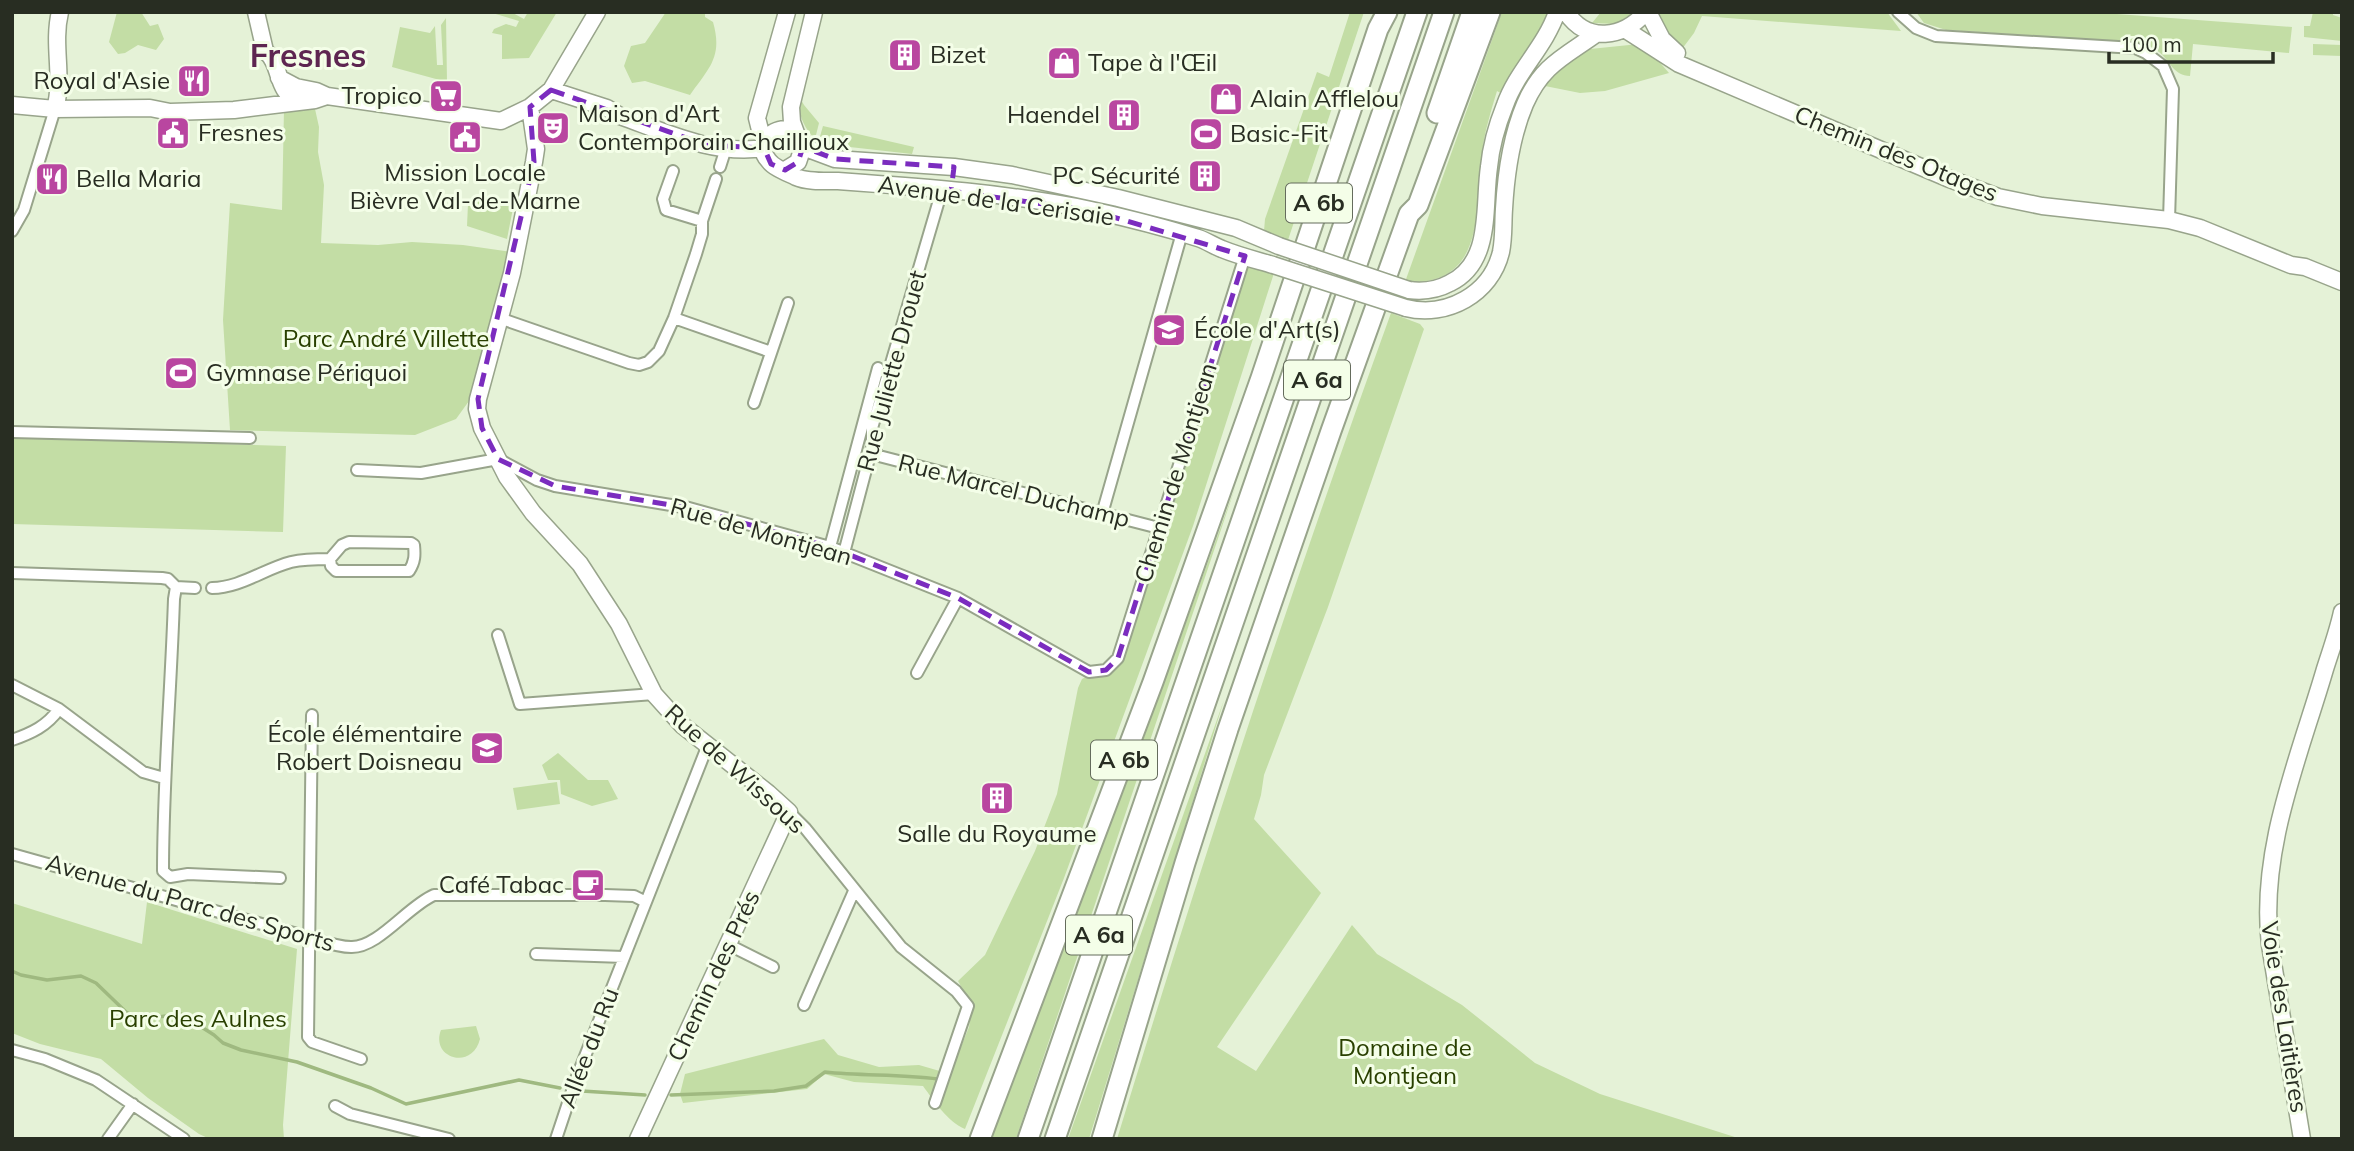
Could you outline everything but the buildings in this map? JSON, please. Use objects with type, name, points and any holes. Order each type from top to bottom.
[{"type":"highway","name":"A 6a","points":[[1028,1139],[1418,12]]},
{"type":"highway","name":"A 6a","points":[[1055,1139],[1444,12]]},
{"type":"highway","points":[[1409,214],[1407,201],[1472,12]]},
{"type":"highway","points":[[1102,1139],[1228,729],[1409,214],[1418,205],[1490,12]]},
{"type":"highway","name":"A 6b","points":[[980,1139],[1158,670],[1261,378],[1379,18]]},
{"type":"street","points":[[12,231],[24,210],[60,87],[55,37],[60,12]]},
{"type":"street","points":[[256,12],[265,51],[271,55],[286,92]]},
{"type":"street","points":[[265,12],[273,48],[271,55]]},
{"type":"street","points":[[12,105],[55,109],[150,108],[170,112],[234,110],[286,92],[315,100],[327,96],[497,121],[515,116],[551,90],[597,12]]},
{"type":"street","points":[[788,12],[757,118],[765,157],[771,164],[785,170],[798,162],[800,141],[792,122],[791,107],[814,12]]},
{"type":"street","name":"Avenue de la Cerisaie","points":[[800,141],[835,159],[1002,173],[1118,198],[1244,231],[1279,246],[1409,290],[1434,290],[1455,281],[1469,269],[1478,254],[1483,232],[1489,166],[1499,122],[1509,93],[1545,40],[1557,12]]},
{"type":"street","points":[[1566,12],[1579,26],[1596,34],[1626,30],[1647,12]]},
{"type":"street","name":"Chemin des Otages","points":[[1647,12],[1662,39],[1708,75]]},
{"type":"street","points":[[1898,12],[1916,28],[1936,36],[2135,48],[2154,58],[2169,77],[2174,100],[2169,220]]},
{"type":"street","name":"Chemin des Otages","points":[[1626,30],[1679,64],[1998,197],[2042,206],[2169,220],[2200,228],[2291,265],[2305,267],[2342,282]]},
{"type":"street","name":"Avenue de la Cerisaie","points":[[785,170],[797,178],[947,190],[1067,205],[1182,233],[1406,308],[1420,311],[1440,310],[1462,302],[1486,282],[1501,251],[1511,148],[1524,106],[1535,86],[1555,61],[1596,34]]},
{"type":"street","points":[[551,90],[706,145],[726,148],[764,145]]},
{"type":"street","name":"Rue de Wissous","points":[[530,107],[536,149],[512,273],[477,409],[482,428],[518,494],[580,564],[599,592],[624,633],[654,694],[669,713],[789,813],[901,947],[956,991],[968,1006],[935,1103]]},
{"type":"street","points":[[515,116],[534,162]]},
{"type":"street","points":[[764,145],[770,134],[777,130],[787,129],[800,141]]},
{"type":"street","points":[[720,167],[726,148]]},
{"type":"street","name":"Rue Juliette Drouet","points":[[844,553],[872,447],[872,428],[937,207],[947,190],[954,167]]},
{"type":"street","points":[[673,171],[663,199],[666,210],[702,221]]},
{"type":"street","points":[[499,318],[639,365],[654,358],[674,318],[702,234],[702,221],[716,179]]},
{"type":"street","points":[[1102,514],[1182,233]]},
{"type":"street","name":"Chemin de Montjean","points":[[1089,671],[1106,670],[1118,659],[1245,256]]},
{"type":"street","name":"Chemin des Otages","points":[[2291,265],[2298,271],[2342,290]]},
{"type":"street","points":[[754,403],[788,303]]},
{"type":"street","points":[[674,318],[771,352]]},
{"type":"street","points":[[830,547],[878,368]]},
{"type":"street","points":[[12,432],[250,438]]},
{"type":"street","name":"Rue Marcel Duchamp","points":[[872,447],[879,456],[1159,528]]},
{"type":"street","points":[[357,470],[421,473],[498,459]]},
{"type":"street","name":"Rue de Montjean","points":[[498,459],[537,480],[555,486],[689,508],[830,547],[958,598],[1089,671]]},
{"type":"street","points":[[212,588],[230,586],[289,562],[330,559],[342,545],[349,542],[414,545],[414,564],[409,571],[336,571],[331,566],[330,559]]},
{"type":"street","points":[[12,573],[162,578],[168,579],[176,587],[195,588]]},
{"type":"street","points":[[176,587],[164,778],[165,875],[177,878],[188,874],[280,878]]},
{"type":"street","points":[[917,673],[958,598]]},
{"type":"street","name":"Voie des Laitières","points":[[2302,1139],[2270,945],[2267,920],[2268,887],[2277,832],[2342,612]]},
{"type":"street","points":[[498,635],[520,704],[654,694]]},
{"type":"street","points":[[12,685],[59,709],[143,772],[164,778]]},
{"type":"street","points":[[12,740],[46,725],[59,709]]},
{"type":"street","points":[[312,715],[308,1037],[312,1042],[361,1059]]},
{"type":"street","points":[[646,902],[708,747]]},
{"type":"street","name":"Chemin des Prés","points":[[638,1139],[789,813]]},
{"type":"street","name":"Avenue du Parc des Sports","points":[[12,854],[349,947],[358,947],[369,942],[421,901],[445,894],[634,896],[646,902]]},
{"type":"street","points":[[804,1005],[854,891]]},
{"type":"street","name":"Allée du Ru","points":[[556,1139],[576,1079],[646,902]]},
{"type":"street","points":[[729,945],[773,967]]},
{"type":"street","name":"Allée du Ru","points":[[536,954],[624,957]]},
{"type":"street","points":[[12,1050],[45,1059],[96,1080],[184,1139]]},
{"type":"street","points":[[108,1139],[133,1104]]},
{"type":"street","points":[[335,1106],[350,1114],[449,1139]]},
{"type":"highlighted area","points":[[551,90],[706,145],[764,148],[771,164],[785,170],[798,162],[803,147],[835,159],[954,167],[951,191],[1093,211],[1245,256],[1118,658],[1106,670],[1089,672],[958,598],[830,547],[689,508],[555,486],[498,459],[482,428],[478,399],[534,162],[530,107]]},
{"type":"green space","points":[[117,12],[141,12],[150,26],[158,24],[164,39],[156,50],[138,45],[118,54],[109,42]]},
{"type":"green space","points":[[489,12],[511,12],[524,19],[528,12],[557,12],[529,58],[502,59],[502,35],[492,33],[494,29],[506,24],[516,27],[519,21]]},
{"type":"green space","points":[[666,12],[705,12],[705,17],[713,22],[716,34],[715,53],[708,69],[690,95],[645,81],[632,83],[624,66],[631,46],[645,43]]},
{"type":"green space","points":[[1350,12],[1364,12],[1288,240],[1264,231],[1265,219],[1317,72],[1329,77]]},
{"type":"green space","points":[[1502,12],[1550,12],[1543,33],[1502,94],[1497,91],[1483,146],[1476,221],[1471,241],[1463,259],[1450,272],[1431,280],[1405,282]]},
{"type":"green space","points":[[1601,12],[1634,12],[1616,24],[1592,23]]},
{"type":"green space","points":[[1657,12],[1887,12],[1901,31],[1702,16],[1682,49],[1668,37]]},
{"type":"green space","points":[[1916,12],[2090,12],[2292,27],[2289,53],[2193,44],[2190,76],[2180,74],[2157,50],[2138,42],[1946,30],[1924,23]]},
{"type":"green space","points":[[2313,12],[2333,12],[2333,15],[2342,18],[2342,41],[2304,37],[2304,26],[2310,26]]},
{"type":"green space","points":[[446,18],[447,82],[392,67],[400,27],[430,33],[435,26],[437,65],[443,65],[441,25]]},
{"type":"green space","points":[[1639,44],[1649,50],[1669,73],[1605,91],[1580,93],[1545,86],[1553,72],[1590,49]]},
{"type":"green space","points":[[2313,44],[2342,45],[2342,56],[2313,55]]},
{"type":"green space","points":[[800,98],[819,123],[815,139],[802,120]]},
{"type":"green space","name":"Parc André Villette","points":[[284,109],[315,109],[324,185],[321,243],[378,245],[412,242],[463,245],[511,252],[469,401],[456,419],[415,435],[230,430],[223,320],[230,203],[282,210]]},
{"type":"green space","points":[[823,126],[914,147],[912,154],[823,144],[819,140]]},
{"type":"green space","points":[[473,199],[514,203],[507,239],[467,226],[468,204]]},
{"type":"green space","points":[[1247,264],[1274,273],[1193,526],[1064,878],[965,1129],[947,1116],[923,1086],[854,1082],[824,1074],[807,1089],[683,1103],[680,1094],[685,1074],[824,1039],[838,1055],[879,1067],[919,1065],[950,1074],[969,1027],[972,1006],[958,981],[985,955],[1035,851],[1057,794],[1082,679],[1117,661],[1124,651],[1165,533]]},
{"type":"green space","name":"Domaine de Montjean","points":[[1391,313],[1420,324],[1424,329],[1328,607],[1264,775],[1254,819],[1321,893],[1217,1047],[1256,1071],[1352,925],[1377,954],[1462,1005],[1535,1063],[1600,1094],[1741,1139],[1117,1139],[1249,724]]},
{"type":"green space","points":[[12,438],[286,446],[283,532],[12,524]]},
{"type":"green space","points":[[1236,485],[1016,1139],[991,1139],[1147,729]]},
{"type":"green space","points":[[1224,700],[1089,1139],[1068,1139]]},
{"type":"green space","points":[[558,753],[588,780],[608,780],[618,799],[592,806],[561,794],[560,780],[548,780],[542,765]]},
{"type":"green space","points":[[557,782],[560,804],[517,810],[513,788]]},
{"type":"green space","name":"Parc des Aulnes","points":[[147,902],[297,949],[284,1139],[210,1139],[148,1098],[101,1059],[40,1044],[12,1033],[12,903],[142,944]]},
{"type":"green space","points":[[476,1026],[480,1039],[476,1049],[469,1055],[453,1057],[441,1048],[441,1030]]},
{"type":"waterway","points":[[12,971],[47,980],[81,976],[96,983],[136,1018],[181,1014],[223,1043],[241,1050],[297,1062],[371,1088],[406,1104],[519,1080],[560,1088]]},
{"type":"waterway","points":[[671,1095],[774,1091],[806,1086],[825,1072],[938,1079]]},
{"type":"waterway","points":[[582,1091],[645,1095]]},
{"type":"place","name":"Bizet","points":[[905,55]]},
{"type":"place","name":"Tape à l'Œil","points":[[1064,63]]},
{"type":"place","name":"Royal d'Asie","points":[[194,81]]},
{"type":"place","name":"Tropico","points":[[446,96]]},
{"type":"place","name":"Alain Afflelou","points":[[1226,99]]},
{"type":"place","name":"Haendel","points":[[1124,115]]},
{"type":"place","name":"Maison d'Art Contemporain Chaillioux","points":[[553,128]]},
{"type":"place","name":"Fresnes","points":[[173,133]]},
{"type":"place","name":"Basic-Fit","points":[[1206,134]]},
{"type":"place","name":"Mission Locale Bièvre Val-de-Marne","points":[[465,137]]},
{"type":"place","name":"PC Sécurité","points":[[1205,176]]},
{"type":"place","name":"Bella Maria","points":[[52,179]]},
{"type":"place","name":"École d'Art(s)","points":[[1169,330]]},
{"type":"place","name":"Gymnase Périquoi","points":[[181,373]]},
{"type":"place","name":"École élémentaire Robert Doisneau","points":[[487,748]]},
{"type":"place","name":"Salle du Royaume","points":[[997,798]]},
{"type":"place","name":"Café Tabac","points":[[588,885]]},
{"type":"district","name":"Fresnes","points":[[308,56]]}]
